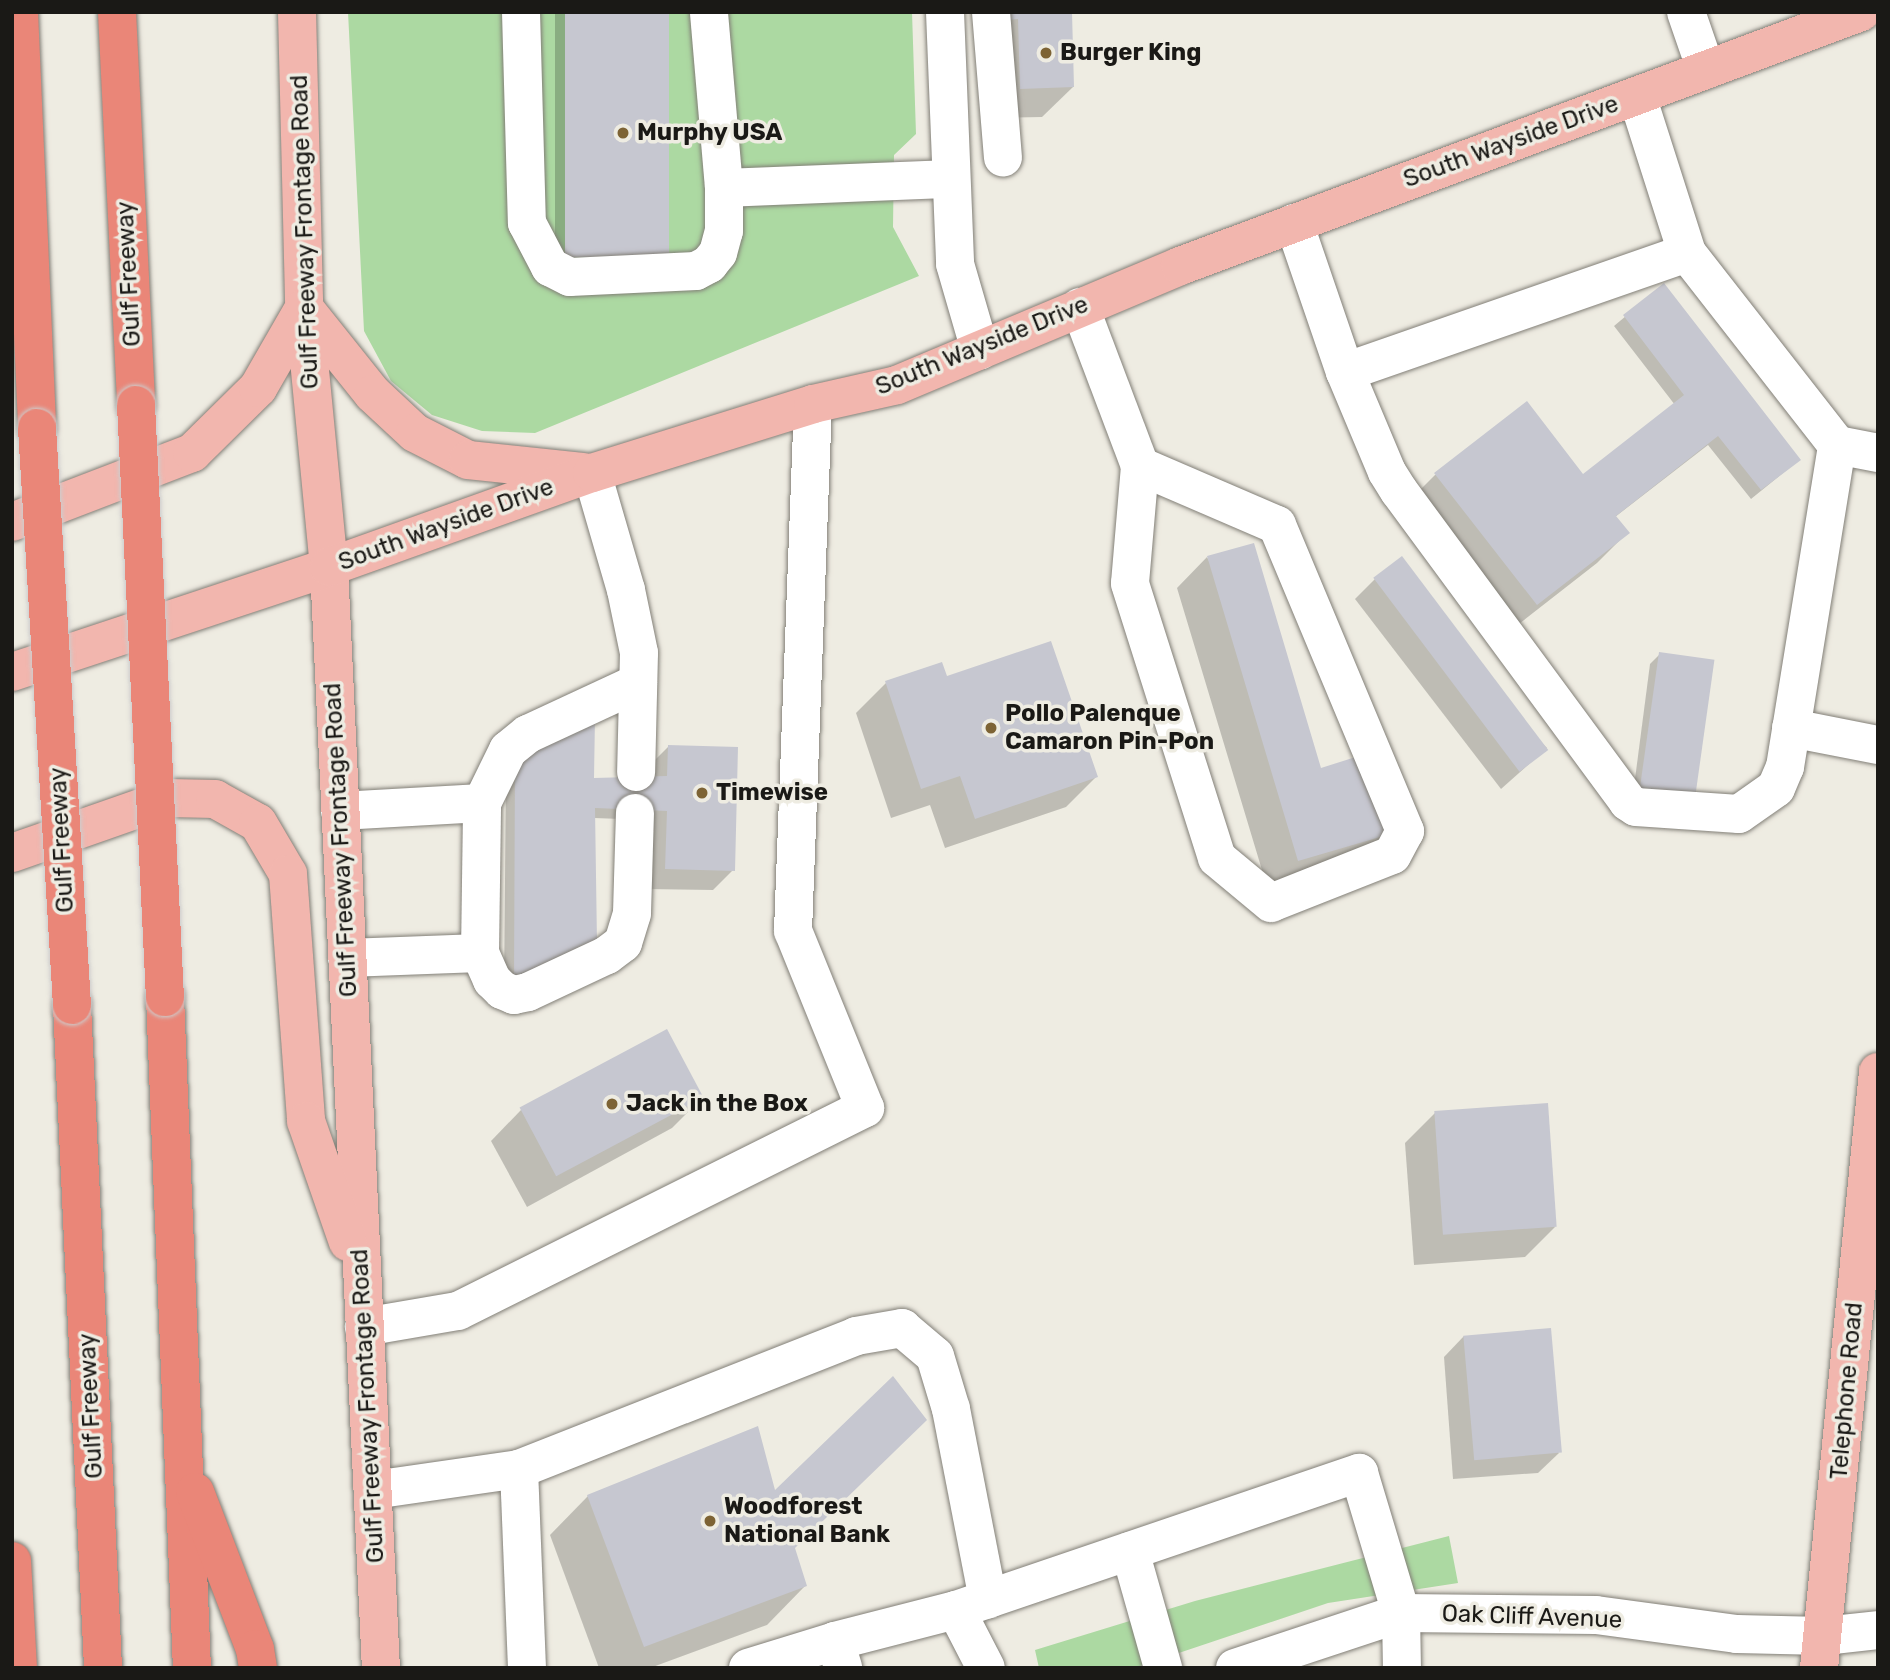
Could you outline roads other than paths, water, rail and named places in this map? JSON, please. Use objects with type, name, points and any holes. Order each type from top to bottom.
[{"type":"highway","name":"Gulf Freeway","points":[[19,12],[37,428],[72,1005],[103,1668]]},
{"type":"highway","name":"Gulf Freeway","points":[[117,12],[156,777],[192,1668]]},
{"type":"highway","points":[[184,1464],[256,1649],[258,1668]]},
{"type":"highway","points":[[12,1561],[18,1668]]},
{"type":"main road","name":"Gulf Freeway Frontage Road","points":[[297,12],[304,308],[329,567],[381,1668]]},
{"type":"main road","name":"South Wayside Drive","points":[[12,672],[329,567],[592,473],[813,404],[897,385],[1080,307],[1294,223],[1861,12]]},
{"type":"main road","points":[[12,522],[192,453],[258,388],[304,308],[373,394],[415,433],[468,460],[592,473]]},
{"type":"main road","points":[[12,853],[169,797],[215,799],[258,823],[288,874],[306,1121],[362,1280]]},
{"type":"main road","name":"Telephone Road","points":[[1822,1652],[1878,1072]]},
{"type":"street","points":[[521,12],[527,223],[550,267],[570,277],[696,271],[709,264],[718,253],[724,231],[724,188],[709,12]]},
{"type":"street","points":[[944,12],[955,264],[980,350]]},
{"type":"street","points":[[991,12],[1003,158]]},
{"type":"street","points":[[1686,12],[1706,70]]},
{"type":"street","points":[[1637,96],[1686,253],[1837,446],[1878,453]]},
{"type":"street","points":[[724,188],[951,179]]},
{"type":"street","points":[[1294,223],[1345,372],[1387,472],[1628,802],[1636,807],[1739,814],[1776,788],[1785,767],[1837,446]]},
{"type":"street","points":[[1345,372],[1686,253]]},
{"type":"street","points":[[1080,307],[1140,466],[1130,583],[1217,858],[1271,903],[1392,855],[1405,831],[1278,525],[1140,466]]},
{"type":"street","points":[[365,1327],[458,1311],[864,1108],[793,931],[813,404]]},
{"type":"street","points":[[592,473],[626,590],[639,653],[636,772]]},
{"type":"street","points":[[635,813],[632,912],[622,943],[607,956],[528,992],[514,995],[502,990],[492,980],[480,953],[482,803],[508,751],[528,734],[638,683]]},
{"type":"street","points":[[1791,728],[1878,745]]},
{"type":"street","points":[[340,811],[482,803]]},
{"type":"street","points":[[347,958],[480,953]]},
{"type":"street","points":[[373,1490],[519,1469],[856,1336],[902,1328],[935,1356],[951,1409],[972,1605],[986,1668]]},
{"type":"street","points":[[519,1469],[527,1668]]},
{"type":"street","points":[[748,1668],[839,1654],[972,1605],[1359,1473],[1401,1613],[1402,1668]]},
{"type":"street","points":[[1130,1551],[1163,1668]]},
{"type":"street","name":"Oak Cliff Avenue","points":[[1235,1668],[1401,1613],[1596,1615],[1737,1634],[1822,1652],[1878,1630]]},
{"type":"place","name":"Burger King","points":[[1046,53]]},
{"type":"place","name":"Murphy USA","points":[[623,133]]},
{"type":"place","name":"Pollo Palenque Camaron Pin-Pon","points":[[991,728]]},
{"type":"place","name":"Timewise","points":[[702,793]]},
{"type":"place","name":"Jack in the Box","points":[[612,1104]]},
{"type":"place","name":"Woodforest National Bank","points":[[710,1521]]}]
